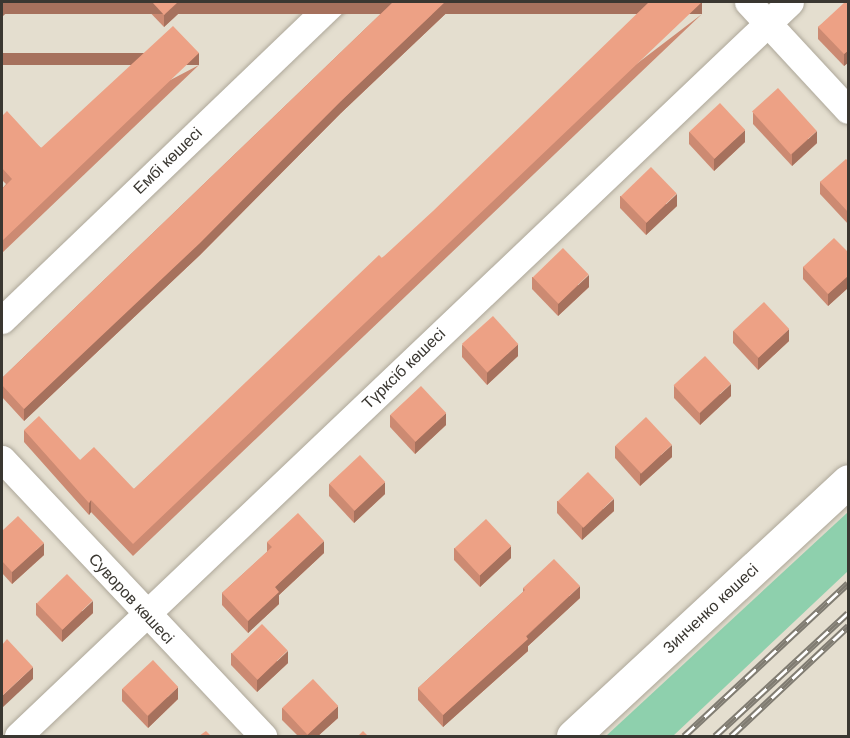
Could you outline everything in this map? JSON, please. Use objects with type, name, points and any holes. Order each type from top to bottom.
[{"type":"main road","name":"Зинченко көшесі","points":[[573,736],[849,481]]},
{"type":"street","name":"Ембі көшесі","points":[[2,320],[334,2]]},
{"type":"street","points":[[748,2],[849,110]]},
{"type":"street","name":"Түрксіб көшесі","points":[[18,736],[790,2]]},
{"type":"street","name":"Суворов көшесі","points":[[2,459],[263,736]]},
{"type":"green space","points":[[848,512],[848,571],[673,736],[606,736]]},
{"type":"building","points":[[152,2],[178,2],[164,15]]},
{"type":"building","points":[[393,2],[445,2],[341,101],[200,243],[24,409],[2,385],[2,378]]},
{"type":"building","points":[[649,2],[702,2],[133,544],[91,500],[89,503],[24,430],[39,416],[80,460],[94,447],[134,489],[379,255],[382,258],[433,211]]},
{"type":"building","points":[[845,2],[849,2],[849,50],[844,54],[818,27]]},
{"type":"building","points":[[173,26],[199,53],[2,241],[2,189],[12,179],[2,168],[2,116],[7,111],[41,148]]},
{"type":"building","points":[[778,88],[817,131],[791,155],[752,111]]},
{"type":"building","points":[[720,103],[745,130],[715,159],[689,132]]},
{"type":"building","points":[[846,159],[849,162],[849,213],[820,182]]},
{"type":"building","points":[[651,167],[677,194],[646,223],[621,196]]},
{"type":"building","points":[[834,238],[849,253],[849,275],[828,294],[803,267]]},
{"type":"building","points":[[563,248],[589,275],[558,304],[533,277]]},
{"type":"building","points":[[764,302],[789,329],[759,358],[733,331]]},
{"type":"building","points":[[493,316],[518,344],[487,372],[462,344]]},
{"type":"building","points":[[705,356],[731,384],[699,413],[674,385]]},
{"type":"building","points":[[421,386],[446,413],[416,442],[390,415]]},
{"type":"building","points":[[646,417],[672,445],[641,473],[615,446]]},
{"type":"building","points":[[360,455],[385,482],[355,511],[329,484]]},
{"type":"building","points":[[588,472],[614,499],[583,528],[558,501]]},
{"type":"building","points":[[298,513],[324,541],[275,587],[279,592],[248,621],[222,593],[272,547],[267,542]]},
{"type":"building","points":[[18,516],[44,543],[12,572],[2,561],[2,531]]},
{"type":"building","points":[[486,519],[511,546],[480,575],[455,548]]},
{"type":"building","points":[[554,559],[580,586],[526,636],[528,639],[443,715],[418,688],[525,590],[523,588]]},
{"type":"building","points":[[67,574],[93,601],[62,630],[37,603]]},
{"type":"building","points":[[262,624],[288,651],[257,680],[232,653]]},
{"type":"building","points":[[7,639],[33,667],[2,696],[2,645]]},
{"type":"building","points":[[153,660],[178,687],[148,716],[122,689]]},
{"type":"building","points":[[313,679],[338,706],[308,735],[282,708]]},
{"type":"building","points":[[206,731],[211,736],[199,736]]},
{"type":"building","points":[[363,731],[368,736],[358,736]]},
{"type":"railway","points":[[684,736],[848,583]]},
{"type":"railway","points":[[715,736],[848,613]]},
{"type":"railway","points":[[731,736],[848,626]]}]
